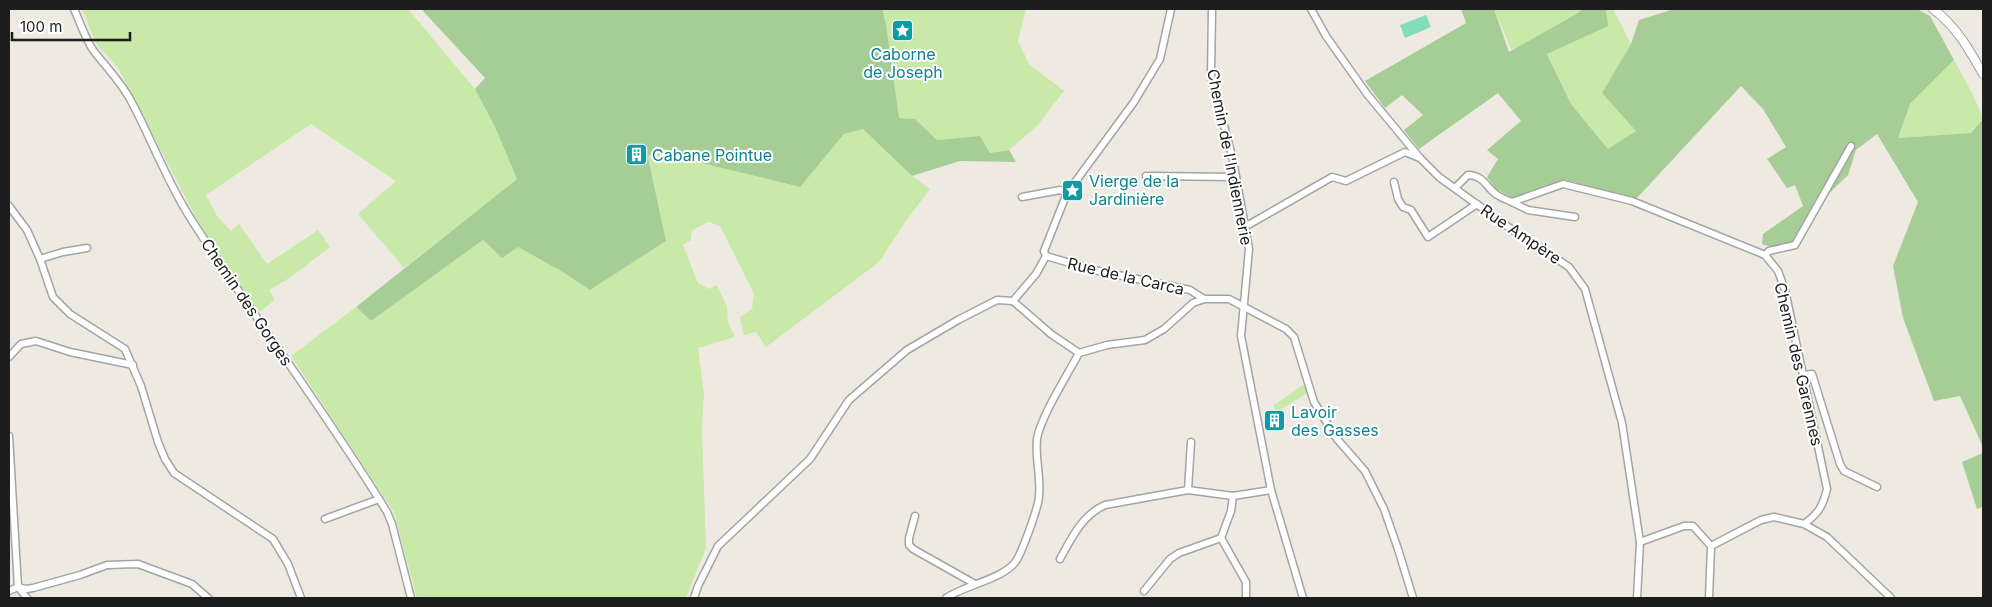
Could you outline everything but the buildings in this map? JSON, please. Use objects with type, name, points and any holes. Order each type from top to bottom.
[{"type":"street","name":"Chemin des Gorges","points":[[74,9],[92,48],[116,76],[131,100],[152,142],[162,168],[190,218],[379,498],[392,524],[411,598]]},
{"type":"street","points":[[1013,302],[1036,274],[1046,256],[1044,252],[1067,192],[1146,84],[1160,59],[1171,9]]},
{"type":"street","name":"Chemin de l'Indiennerie","points":[[1212,9],[1211,76],[1236,176],[1248,249],[1241,336],[1271,490],[1303,598]]},
{"type":"street","name":"Rue Ampère","points":[[1312,9],[1326,36],[1362,86],[1420,158],[1439,177],[1569,267],[1585,289],[1622,423],[1640,542],[1637,598]]},
{"type":"street","points":[[1934,9],[1959,33],[1983,74]]},
{"type":"street","points":[[1512,202],[1563,184],[1632,201],[1765,255],[1769,252],[1795,245],[1851,146]]},
{"type":"street","points":[[1245,225],[1250,224],[1332,177],[1346,181],[1405,152],[1418,159],[1420,158]]},
{"type":"street","points":[[1456,187],[1468,175],[1475,175],[1482,179],[1496,194],[1528,210],[1575,217]]},
{"type":"street","points":[[1146,176],[1236,176]]},
{"type":"street","points":[[1394,182],[1398,199],[1403,207],[1411,210],[1428,237],[1477,204]]},
{"type":"street","points":[[1022,197],[1060,190],[1067,192]]},
{"type":"street","points":[[9,206],[27,230],[40,258],[52,297],[70,314],[125,349],[133,365],[158,442],[165,459],[174,473],[273,540],[288,564],[301,598]]},
{"type":"street","points":[[40,258],[87,248]]},
{"type":"street","name":"Chemin des Garennes","points":[[1765,255],[1778,271],[1785,290],[1827,489],[1824,503],[1816,515],[1804,524]]},
{"type":"street","name":"Rue de la Carca","points":[[1046,256],[1094,270],[1190,290],[1204,299]]},
{"type":"street","points":[[946,598],[955,592],[999,575],[1016,561],[1037,508],[1040,495],[1037,439],[1041,424],[1079,353],[1145,340],[1164,328],[1193,303],[1204,299],[1229,299],[1286,329],[1294,337],[1314,402],[1337,439],[1365,471],[1371,482],[1398,549],[1413,598]]},
{"type":"street","points":[[694,598],[718,546],[810,459],[849,400],[908,350],[958,320],[997,300],[1013,302],[1051,334],[1079,353]]},
{"type":"street","points":[[9,357],[21,344],[36,341],[70,352],[133,365]]},
{"type":"street","points":[[1803,375],[1812,374],[1844,472],[1877,487]]},
{"type":"street","points":[[9,436],[10,481],[18,587],[27,598]]},
{"type":"street","points":[[1188,490],[1191,442]]},
{"type":"street","points":[[1060,559],[1076,529],[1095,509],[1105,505],[1188,490],[1233,496],[1271,490]]},
{"type":"street","points":[[1233,496],[1231,511],[1221,538],[1246,582],[1246,598]]},
{"type":"street","points":[[325,519],[379,498]]},
{"type":"street","points":[[915,516],[909,538],[909,545],[913,550],[975,584]]},
{"type":"street","points":[[1711,546],[1761,520],[1774,517],[1804,524],[1827,537],[1891,598]]},
{"type":"street","points":[[1640,542],[1684,526],[1693,526],[1711,546],[1709,598]]},
{"type":"street","points":[[1144,592],[1170,559],[1179,553],[1221,538]]},
{"type":"street","points":[[9,591],[18,587],[33,588],[80,575],[107,565],[138,564],[192,584],[208,598]]},
{"type":"green space","points":[[82,9],[408,9],[475,89],[495,127],[517,179],[404,268],[358,214],[396,181],[311,124],[206,195],[217,216],[231,231],[239,224],[267,264],[318,230],[330,247],[291,277],[269,290],[275,300],[259,312],[221,260],[191,208],[118,68],[97,45]]},
{"type":"green space","points":[[424,9],[882,9],[886,24],[899,118],[915,119],[937,140],[980,136],[990,153],[1009,150],[1016,162],[960,161],[912,176],[863,129],[844,134],[800,187],[697,162],[656,146],[648,157],[666,241],[590,290],[518,247],[502,258],[483,240],[371,321],[356,307],[517,179],[495,127],[475,89],[485,78],[423,11]]},
{"type":"green space","points":[[882,9],[1026,9],[1018,41],[1029,64],[1064,91],[1037,126],[1009,150],[990,153],[980,136],[937,140],[915,119],[899,118],[886,24]]},
{"type":"green space","points":[[1461,9],[1494,9],[1509,52],[1582,9],[1606,9],[1608,26],[1547,54],[1571,104],[1608,149],[1636,131],[1602,93],[1631,44],[1639,20],[1674,9],[1917,9],[1930,16],[1954,60],[1910,104],[1898,138],[1971,133],[1983,119],[1983,447],[1960,396],[1934,401],[1903,318],[1893,266],[1918,202],[1877,134],[1856,150],[1848,175],[1811,211],[1793,243],[1772,247],[1762,244],[1763,234],[1803,206],[1795,185],[1787,188],[1767,159],[1786,147],[1763,109],[1741,86],[1636,199],[1565,180],[1513,198],[1496,189],[1487,177],[1498,159],[1487,150],[1521,121],[1498,93],[1419,149],[1404,130],[1423,115],[1402,95],[1385,108],[1365,81],[1466,23]]},
{"type":"green space","points":[[1494,9],[1582,9],[1512,51]]},
{"type":"green space","points":[[1606,9],[1613,9],[1631,44],[1602,93],[1637,131],[1608,149],[1571,104],[1547,53],[1607,26]]},
{"type":"green space","points":[[1426,15],[1431,27],[1405,38],[1400,25]]},
{"type":"green space","points":[[1954,60],[1983,118],[1971,133],[1898,138],[1910,104]]},
{"type":"green space","points":[[863,129],[912,176],[930,189],[905,222],[879,262],[766,347],[756,332],[744,335],[740,317],[752,309],[754,294],[720,226],[709,222],[692,230],[691,240],[683,245],[698,283],[709,289],[717,285],[727,307],[728,323],[735,337],[698,348],[704,394],[702,429],[706,548],[686,598],[417,598],[394,512],[291,356],[356,307],[371,321],[483,240],[502,258],[518,247],[590,290],[666,241],[648,156],[656,146],[697,162],[799,187],[844,134]]},
{"type":"green space","points":[[1306,383],[1309,392],[1277,412],[1273,406]]},
{"type":"green space","points":[[1983,453],[1983,507],[1977,509],[1962,462]]},
{"type":"place","name":"Caborne de Joseph","points":[[903,30]]},
{"type":"place","name":"Cabane Pointue","points":[[636,155]]},
{"type":"place","name":"Vierge de la Jardinière","points":[[1073,190]]},
{"type":"place","name":"Lavoir des Gasses","points":[[1275,421]]}]
